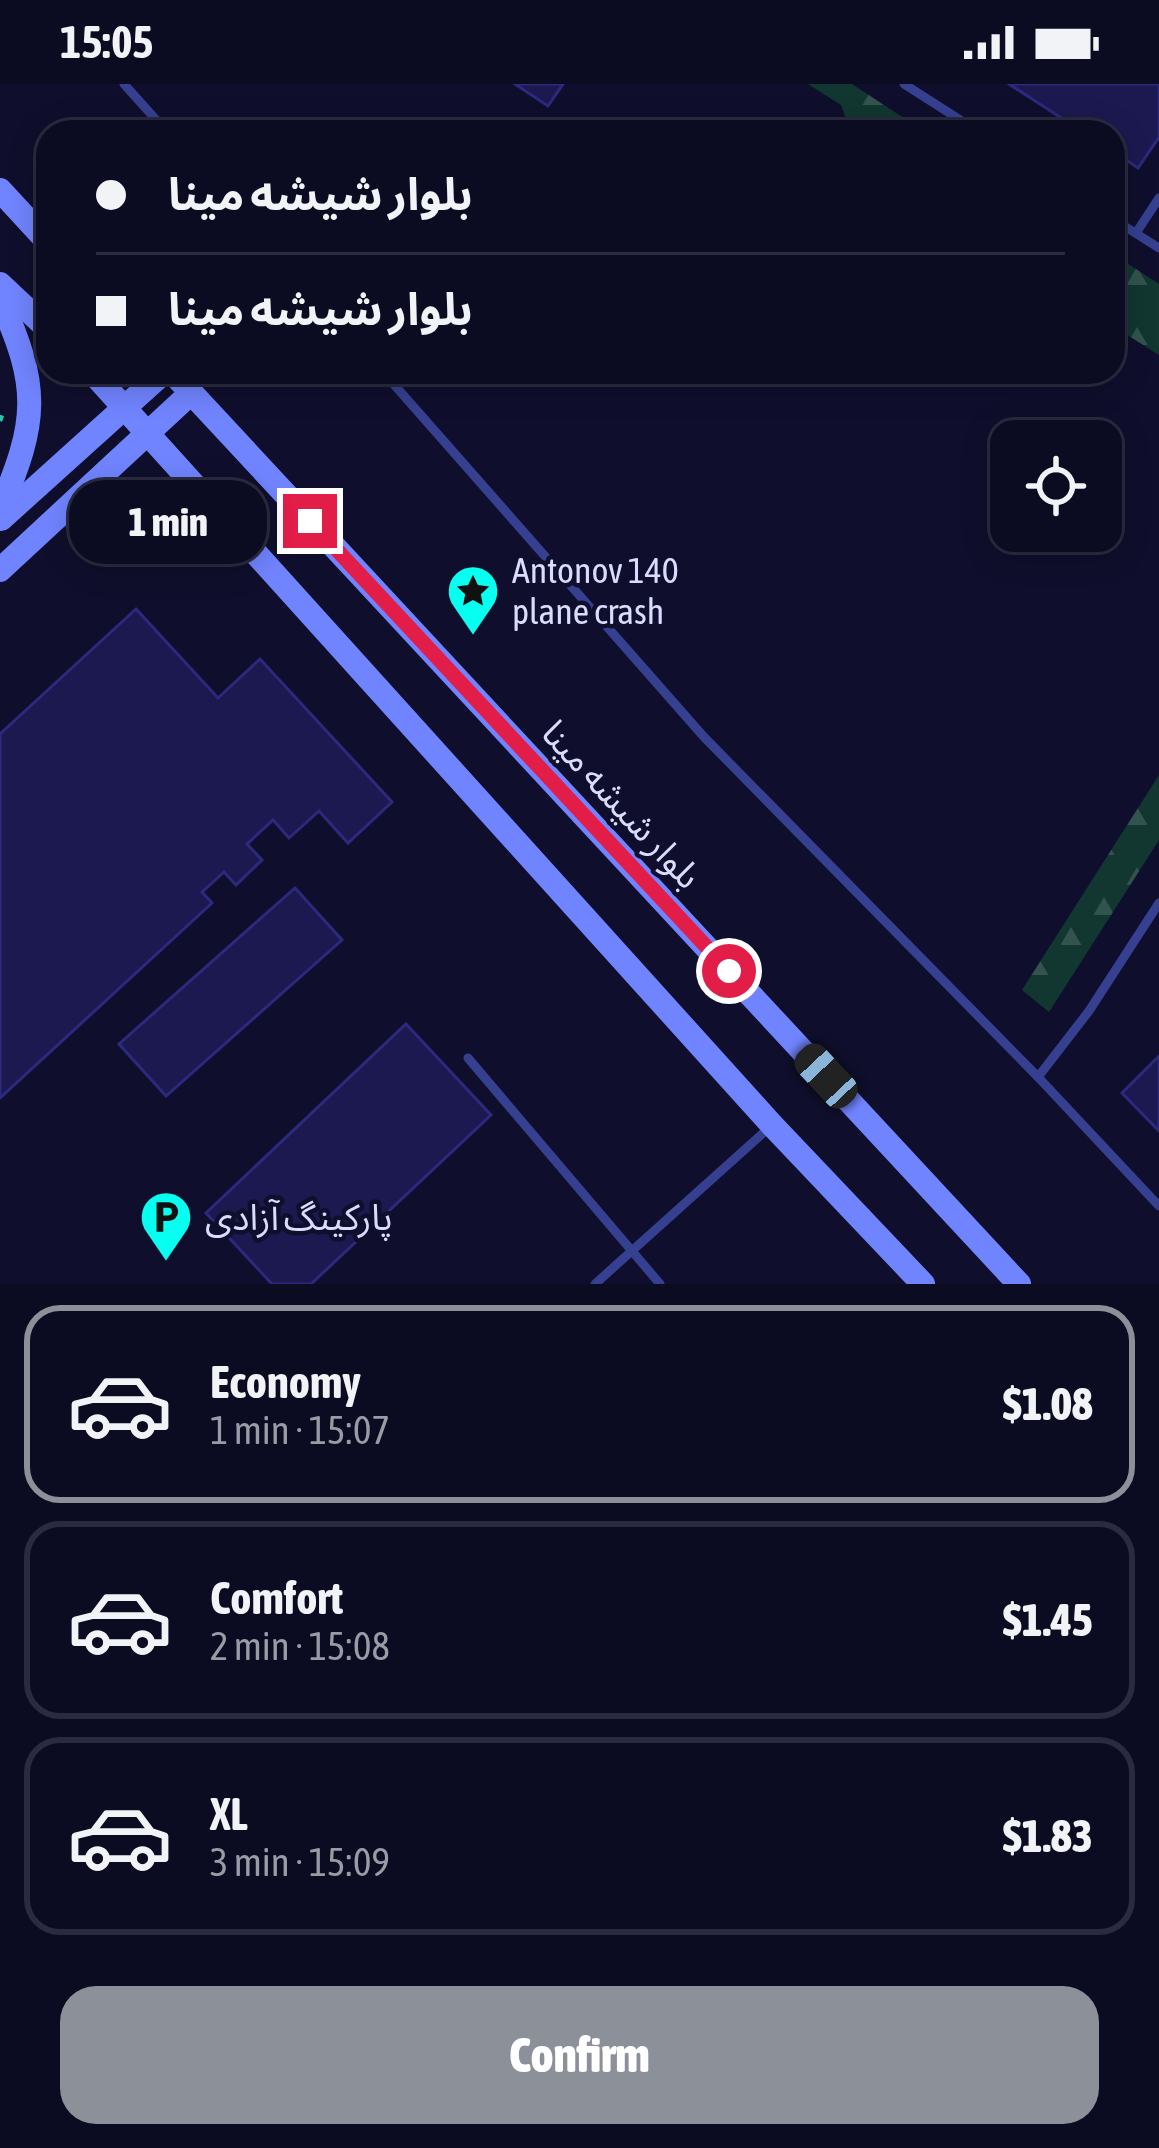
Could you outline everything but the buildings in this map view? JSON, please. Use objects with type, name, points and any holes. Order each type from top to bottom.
[{"type":"main road","points":[[0,190],[36,229]]},
{"type":"main road","points":[[0,284],[36,318]]},
{"type":"main road","points":[[0,298],[23,350],[31,394],[29,430],[0,509]]},
{"type":"main road","points":[[103,384],[772,1125],[923,1284]]},
{"type":"main road","points":[[0,520],[153,384]]},
{"type":"main road","name":"بلوار شیشه مینا","points":[[181,384],[1019,1284]]},
{"type":"main road","points":[[0,570],[191,393]]},
{"type":"lane","points":[[124,84],[156,120]]},
{"type":"lane","points":[[904,84],[960,120]]},
{"type":"lane","points":[[1136,233],[1159,198]]},
{"type":"lane","points":[[1125,226],[1159,248]]},
{"type":"lane","points":[[394,384],[704,737],[1159,1206]]},
{"type":"lane","points":[[1038,1077],[1089,1011],[1159,903]]},
{"type":"lane","points":[[468,1058],[660,1284]]},
{"type":"lane","points":[[595,1284],[772,1125]]},
{"type":"green space","points":[[808,84],[852,84],[907,120],[847,120],[841,105]]},
{"type":"green space","points":[[1125,262],[1159,284],[1159,355],[1125,334]]},
{"type":"green space","points":[[1159,775],[1159,840],[1049,1012],[1022,990]]},
{"type":"place","name":"Antonov 140 plane crash","points":[[473,637]]},
{"type":"place","name":"پارکینگ آزادی","points":[[166,1263]]},
{"type":"route","points":[[310,521],[729,971]]}]
